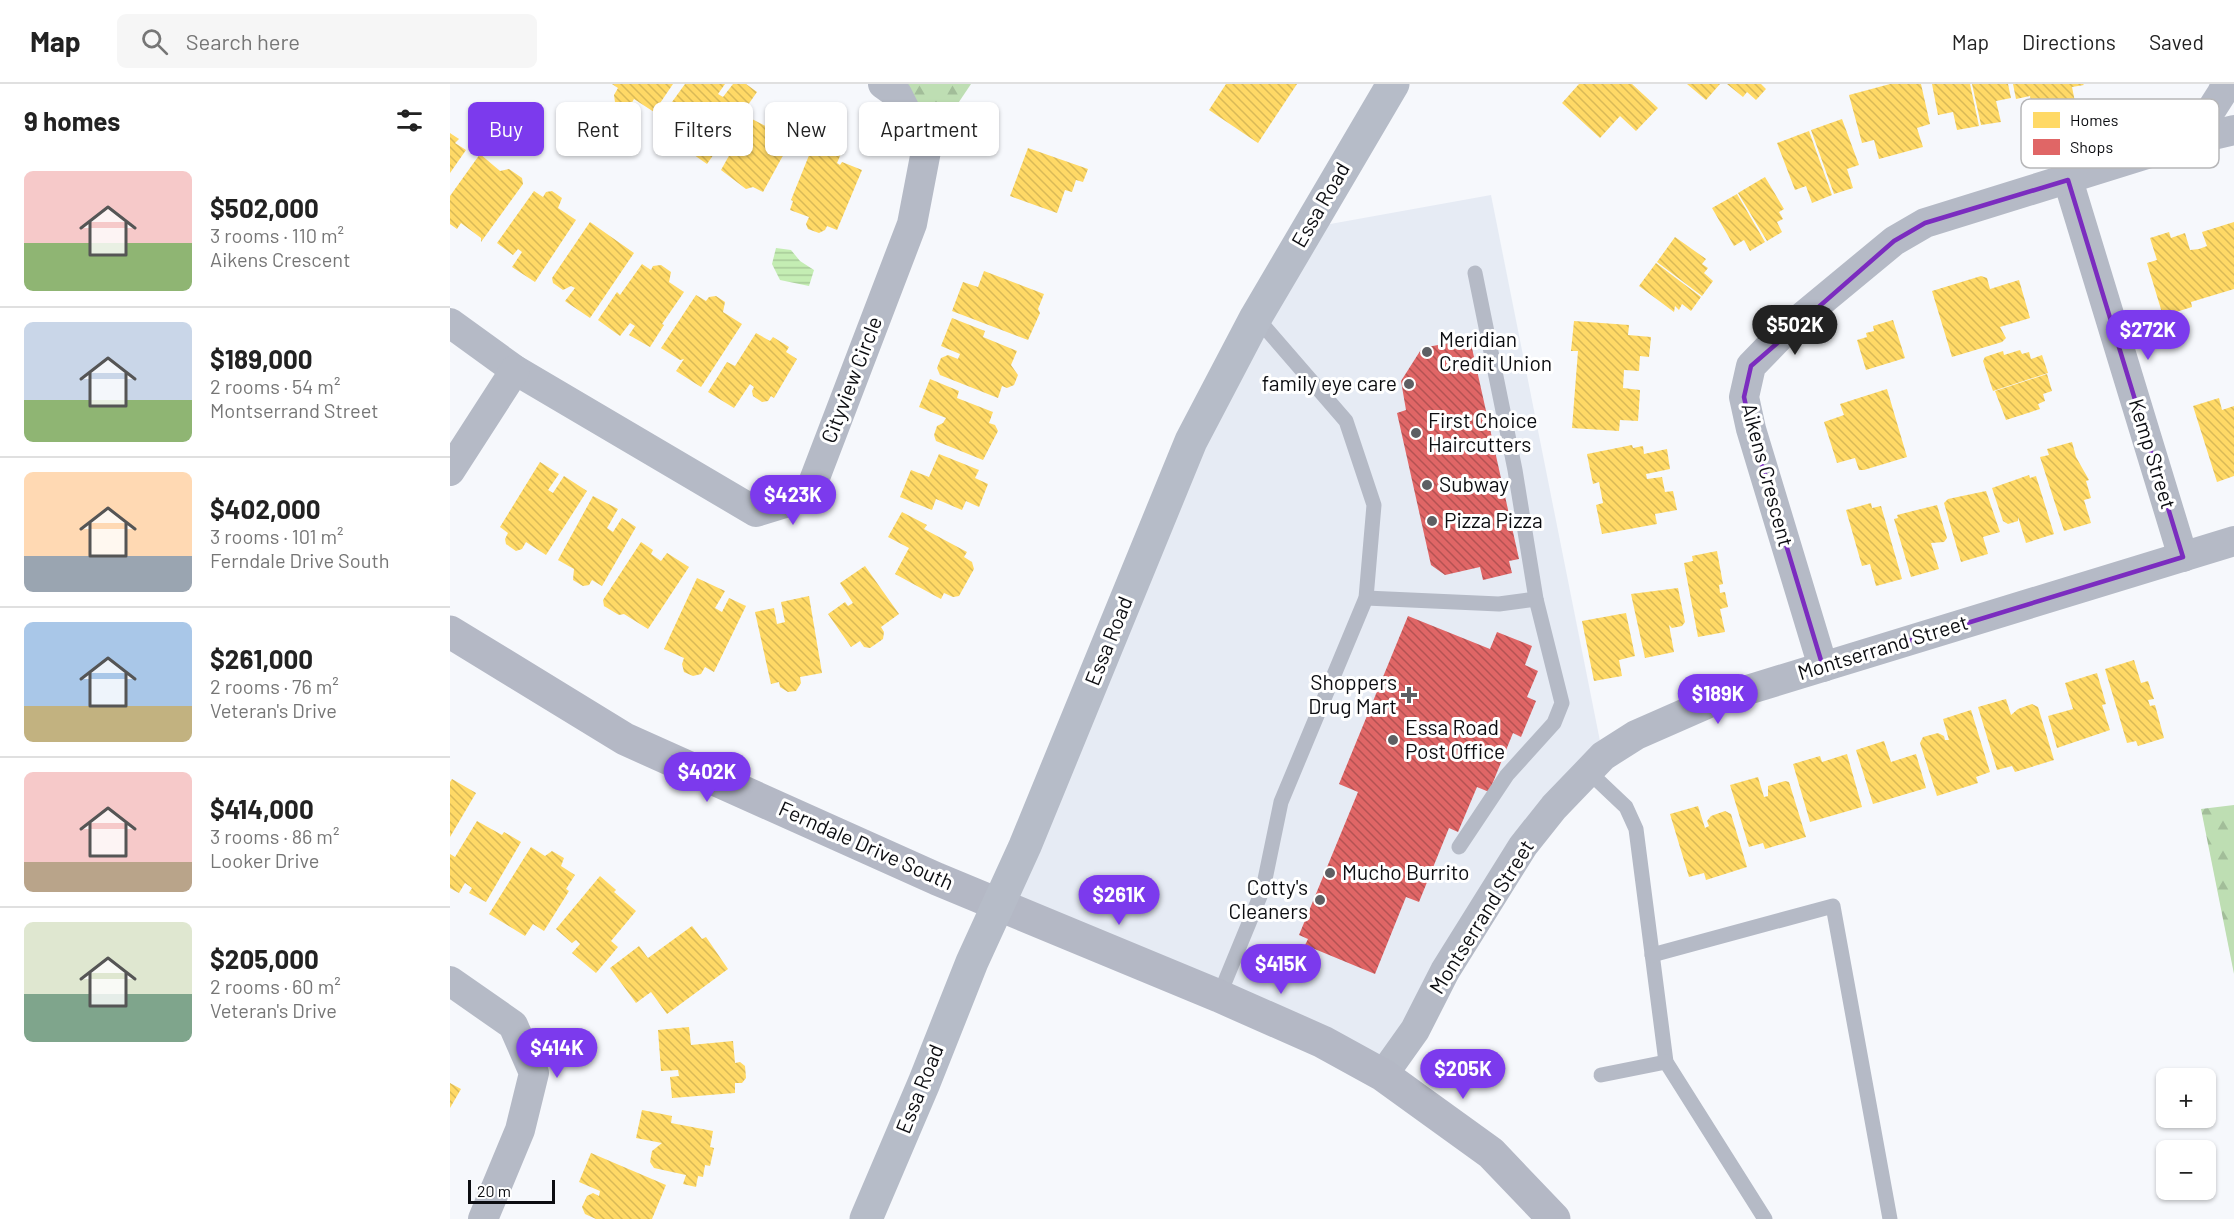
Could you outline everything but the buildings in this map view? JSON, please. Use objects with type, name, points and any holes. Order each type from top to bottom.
[{"type":"main road","name":"Essa Road","points":[[866,1219],[1191,441],[1256,317],[1392,84]]},
{"type":"main road","name":"Ferndale Drive South","points":[[450,632],[625,739],[937,879],[999,903],[1323,1042],[1383,1075],[1491,1153],[1554,1219]]},
{"type":"street","name":"Cityview Circle","points":[[450,323],[515,370],[756,513],[808,496],[912,224],[926,151],[897,94],[883,84]]},
{"type":"street","points":[[2218,99],[2226,84]]},
{"type":"street","name":"Aikens Crescent","points":[[2219,134],[2234,130]]},
{"type":"street","name":"Aikens Crescent","points":[[1822,667],[1751,429],[1744,397],[1751,366],[1785,332],[1894,241],[1925,223],[2105,168]]},
{"type":"street","name":"Kemp Street","points":[[2068,180],[2183,557]]},
{"type":"street","points":[[450,471],[515,370]]},
{"type":"street","name":"Montserrand Street","points":[[1383,1075],[1415,1030],[1445,971],[1523,846],[1554,807],[1603,756],[1636,735],[1718,699],[2234,541]]},
{"type":"street","points":[[450,981],[513,1025],[534,1073],[520,1130],[483,1219]]},
{"type":"lane","points":[[1459,847],[1507,775],[1554,723],[1562,703],[1536,599],[1515,470],[1475,273]]},
{"type":"lane","points":[[1219,996],[1263,889],[1281,802],[1366,598],[1374,505],[1346,421],[1256,317]]},
{"type":"lane","points":[[1366,598],[1499,604],[1536,599]]},
{"type":"lane","points":[[1588,771],[1626,807],[1636,829],[1666,1062],[1764,1219]]},
{"type":"lane","points":[[1652,955],[1833,906],[1890,1219]]},
{"type":"lane","points":[[1601,1075],[1666,1062]]},
{"type":"highlighted area","points":[[2068,180],[2183,557],[1823,667],[1751,429],[1744,397],[1751,366],[1894,241],[1925,223]]},
{"type":"shaded area","points":[[1491,195],[1603,756],[1383,1075],[999,903],[1191,441],[1308,228]]},
{"type":"shaded area","points":[[776,248],[791,250],[800,261],[814,270],[809,286],[780,280],[772,264]]},
{"type":"green space","points":[[883,84],[971,84],[959,102],[895,102]]},
{"type":"green space","points":[[2234,805],[2234,974],[2201,809]]},
{"type":"place","name":"Meridian Credit Union","points":[[1427,352]]},
{"type":"place","name":"family eye care","points":[[1409,384]]},
{"type":"place","name":"First Choice Haircutters","points":[[1416,433]]},
{"type":"place","name":"Subway","points":[[1427,485]]},
{"type":"place","name":"Pizza Pizza","points":[[1432,521]]},
{"type":"place","name":"Shoppers Drug Mart","points":[[1409,695]]},
{"type":"place","name":"Essa Road Post Office","points":[[1393,740]]},
{"type":"place","name":"Mucho Burrito","points":[[1330,873]]},
{"type":"place","name":"Cotty's Cleaners","points":[[1320,900]]}]
